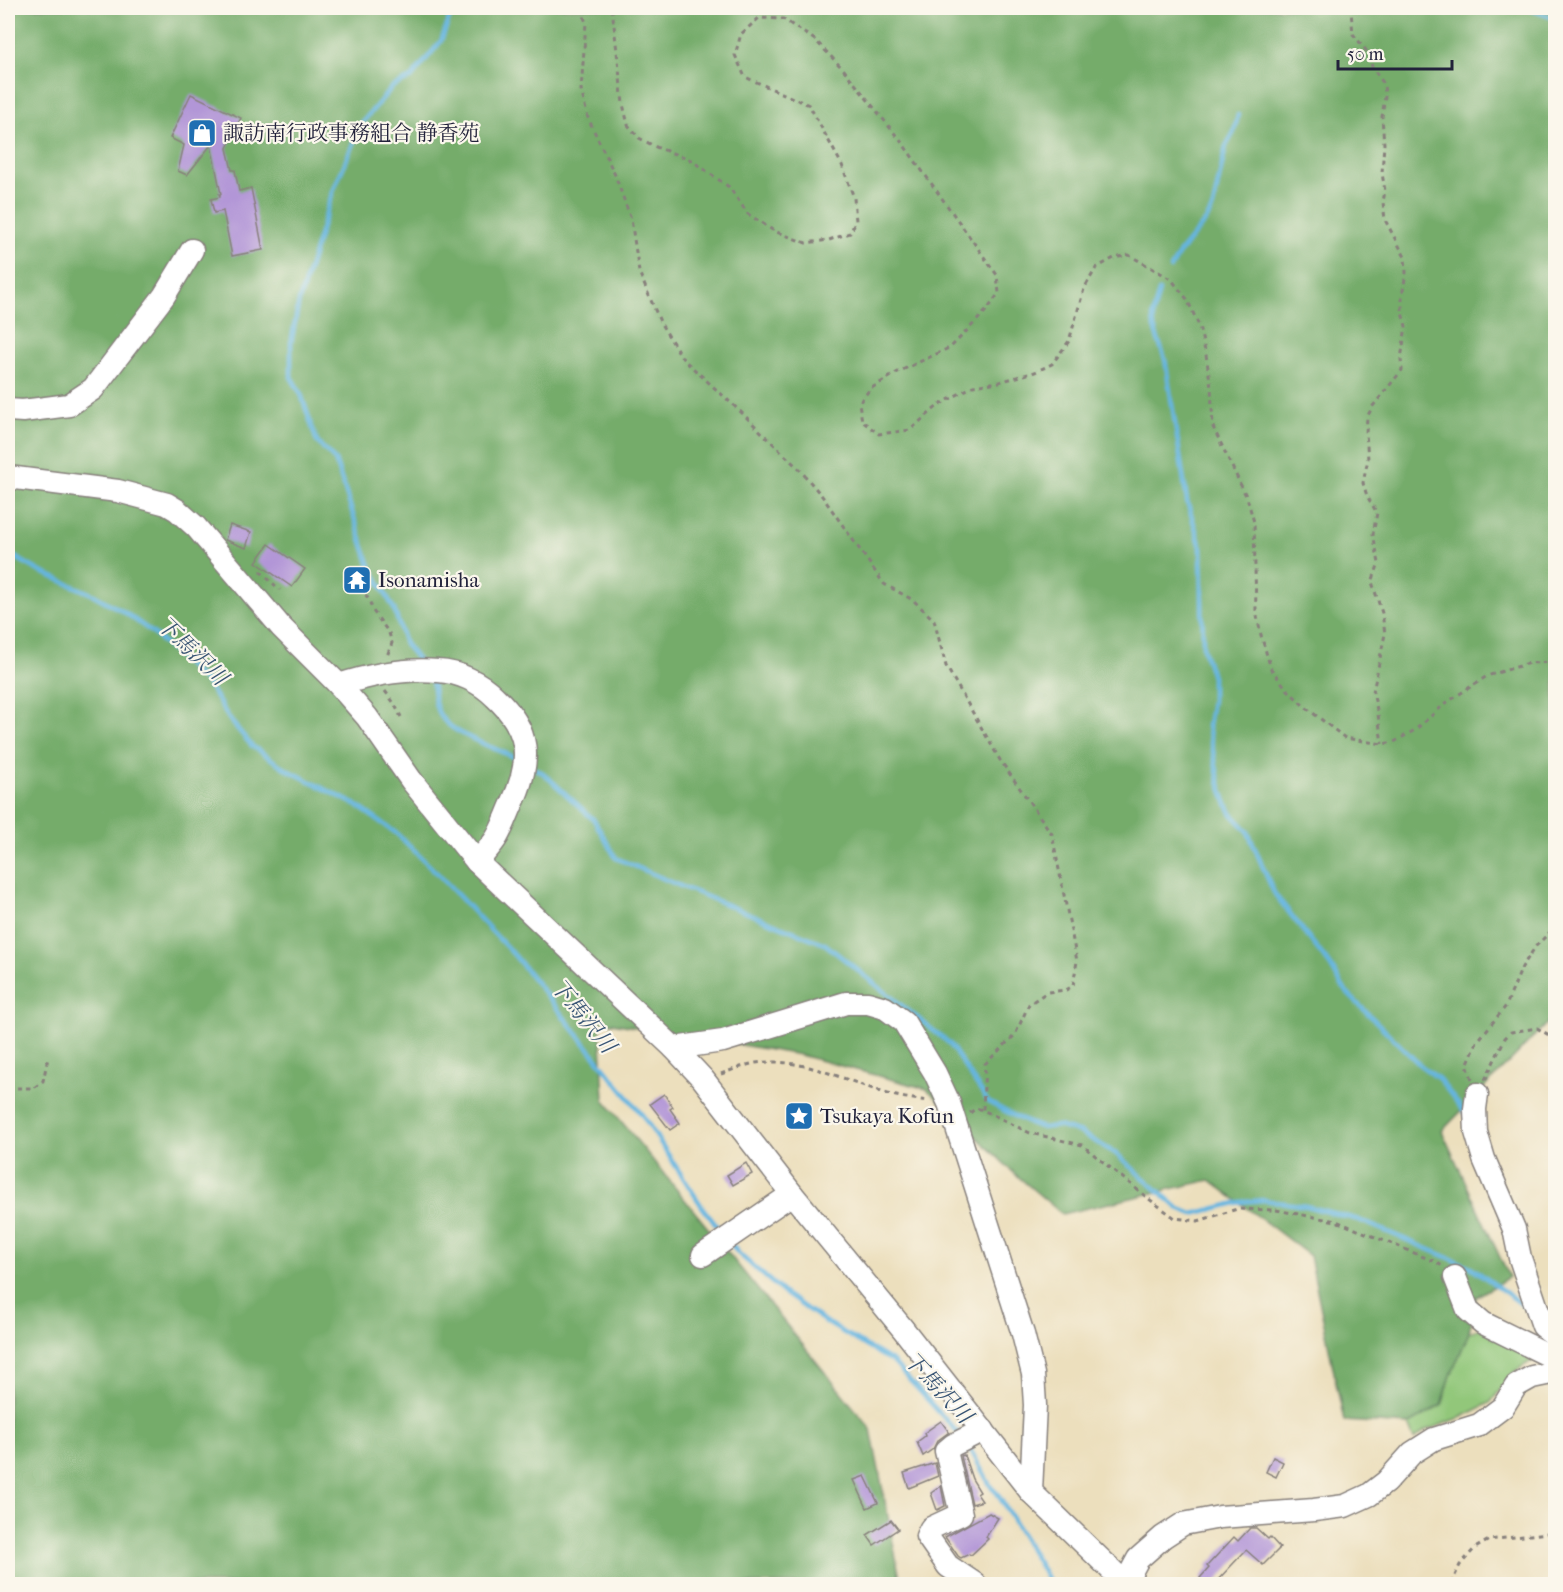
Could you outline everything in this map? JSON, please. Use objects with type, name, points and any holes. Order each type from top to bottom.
[{"type":"street","points":[[8,410],[23,411],[69,405],[93,389],[158,305],[192,250]]},
{"type":"street","points":[[8,477],[118,491],[167,504],[196,527],[281,627],[339,685],[367,717],[411,780],[477,862],[674,1048],[703,1079],[792,1194],[969,1437],[1031,1492],[1126,1584],[1138,1559],[1163,1537],[1183,1524],[1220,1517],[1346,1506],[1369,1495],[1386,1482],[1412,1453],[1434,1439],[1479,1425],[1503,1407],[1516,1386],[1532,1377],[1556,1371],[1550,1356],[1483,1323],[1468,1310],[1455,1277]]},
{"type":"street","points":[[339,685],[385,672],[438,670],[464,676],[486,688],[510,710],[522,734],[526,755],[522,783],[497,837],[477,862]]},
{"type":"street","points":[[674,1048],[723,1041],[846,1003],[868,1004],[885,1008],[904,1022],[935,1073],[949,1104],[1020,1322],[1033,1374],[1035,1405],[1031,1492]]},
{"type":"street","points":[[1477,1094],[1476,1132],[1484,1159],[1514,1229],[1520,1258],[1543,1326],[1556,1336]]},
{"type":"street","points":[[719,1244],[792,1194]]},
{"type":"street","points":[[969,1437],[946,1451],[961,1514],[931,1528],[927,1536],[948,1566],[975,1584]]},
{"type":"path","points":[[581,8],[586,23],[581,90],[585,109],[615,175],[630,219],[639,272],[661,324],[683,359],[742,412],[800,470],[822,496],[884,584],[913,600],[934,620],[946,666],[1000,760],[1052,834],[1077,961],[1073,986],[1066,990],[1047,992],[1029,1004],[1015,1035],[985,1064],[983,1110]]},
{"type":"path","points":[[612,8],[623,104],[628,125],[639,138],[691,160],[729,187],[748,214],[774,231],[806,243],[829,240],[850,233],[856,221],[854,198],[842,165],[809,105],[745,76],[735,55],[741,34],[759,18],[783,19],[815,40],[844,70],[903,144],[997,275],[999,293],[987,310],[951,347],[898,372],[870,389],[859,403],[862,421],[879,434],[910,430],[939,405],[973,386],[1017,377],[1052,364],[1069,341],[1084,289],[1096,268],[1114,258],[1129,255],[1171,279],[1187,299],[1199,326],[1211,387],[1213,427],[1247,498],[1254,522],[1256,611],[1271,669],[1287,689],[1326,724],[1346,738],[1382,744],[1394,742],[1415,730],[1446,703],[1487,676],[1530,663],[1556,662]]},
{"type":"path","points":[[1348,8],[1351,11],[1353,34],[1369,54],[1372,67],[1384,84],[1382,173],[1385,191],[1383,202],[1385,220],[1406,257],[1402,296],[1402,313],[1406,326],[1401,359],[1402,370],[1367,417],[1368,459],[1363,483],[1367,496],[1377,513],[1373,534],[1379,563],[1372,582],[1382,613],[1385,634],[1373,692],[1382,744]]},
{"type":"path","points":[[361,587],[373,611],[389,633],[392,643],[387,656],[385,672]]},
{"type":"path","points":[[363,677],[384,689],[401,717]]},
{"type":"path","points":[[1477,1094],[1467,1065],[1477,1042],[1506,1006],[1521,967],[1536,946],[1556,926]]},
{"type":"path","points":[[1477,1094],[1504,1038],[1511,1032],[1537,1028],[1556,1039]]},
{"type":"path","points":[[8,1088],[34,1088],[43,1081],[48,1058]]},
{"type":"path","points":[[703,1079],[757,1063],[788,1064],[825,1071],[879,1092],[907,1099],[949,1104]]},
{"type":"path","points":[[959,1131],[970,1113],[976,1108],[983,1110],[1030,1133],[1082,1144],[1175,1218],[1198,1221],[1237,1209],[1276,1210],[1336,1221],[1436,1262],[1455,1277]]},
{"type":"path","points":[[1451,1584],[1460,1565],[1475,1548],[1489,1540],[1521,1538],[1556,1532]]},
{"type":"path","points":[[1388,1584],[1394,1578],[1418,1584]]},
{"type":"green space","points":[[8,8],[1555,8],[1555,1015],[1442,1131],[1509,1277],[1476,1297],[1469,1332],[1451,1375],[1442,1405],[1408,1425],[1344,1421],[1310,1256],[1210,1180],[1062,1214],[1015,1174],[927,1089],[800,1055],[600,1021],[604,1100],[871,1429],[901,1584],[8,1584]]},
{"type":"green space","points":[[1481,1328],[1535,1359],[1515,1371],[1490,1403],[1462,1417],[1427,1430],[1414,1439],[1408,1425],[1442,1405],[1451,1375],[1469,1332]]},
{"type":"building","points":[[191,94],[241,118],[227,148],[239,191],[251,188],[263,250],[232,256],[223,211],[214,213],[211,199],[220,197],[219,194],[221,194],[211,145],[187,175],[178,171],[184,145],[170,138]]},
{"type":"building","points":[[230,525],[251,532],[246,548],[225,540]]},
{"type":"building","points":[[269,544],[305,569],[292,587],[256,562]]},
{"type":"building","points":[[664,1094],[673,1107],[670,1109],[680,1123],[670,1130],[650,1104]]},
{"type":"building","points":[[746,1163],[752,1174],[733,1185],[727,1175]]},
{"type":"building","points":[[941,1421],[949,1432],[923,1456],[917,1442],[925,1436],[924,1433]]},
{"type":"building","points":[[964,1455],[972,1479],[980,1492],[977,1494],[982,1501],[972,1504],[961,1456]]},
{"type":"building","points":[[1273,1457],[1283,1462],[1276,1477],[1266,1472]]},
{"type":"building","points":[[935,1463],[938,1476],[909,1488],[904,1473]]},
{"type":"building","points":[[865,1476],[878,1503],[867,1508],[854,1480]]},
{"type":"building","points":[[941,1486],[945,1506],[937,1510],[931,1493]]},
{"type":"building","points":[[989,1513],[998,1518],[986,1537],[988,1539],[971,1555],[961,1558],[958,1556],[945,1537]]},
{"type":"building","points":[[891,1520],[898,1529],[874,1545],[867,1535]]},
{"type":"building","points":[[1250,1528],[1256,1528],[1268,1539],[1270,1537],[1280,1548],[1263,1565],[1246,1550],[1214,1584],[1207,1584],[1200,1578],[1209,1568],[1207,1566],[1234,1537],[1238,1541]]},
{"type":"waterway","points":[[418,660],[405,644],[394,609],[370,566],[335,460],[317,442],[301,394],[291,377],[291,343],[299,301],[332,194],[361,124],[392,87],[411,78],[441,41],[453,8]]},
{"type":"waterway","points":[[1526,8],[1556,19]]},
{"type":"waterway","points":[[1171,268],[1180,252],[1207,219],[1213,207],[1226,146],[1234,132],[1238,115]]},
{"type":"waterway","points":[[1159,291],[1153,314],[1154,328],[1165,359],[1187,501],[1201,547],[1203,648],[1212,677],[1212,700],[1208,726],[1219,781],[1226,802],[1231,813],[1247,830],[1274,893],[1330,965],[1346,992],[1420,1065],[1439,1079],[1465,1113]]},
{"type":"waterway","name":"下馬沢川","points":[[8,553],[39,571],[94,595],[124,612],[153,633],[207,683],[230,720],[252,746],[286,769],[356,805],[396,833],[515,956],[643,1116],[703,1208],[723,1234]]},
{"type":"waterway","points":[[432,681],[437,710],[447,724],[513,757]]},
{"type":"waterway","points":[[536,769],[594,820],[616,858],[825,944],[949,1043],[988,1102],[1042,1128],[1058,1126],[1081,1133],[1115,1153],[1178,1208],[1193,1214],[1240,1202],[1264,1200],[1306,1206],[1359,1220],[1471,1267],[1528,1309]]},
{"type":"waterway","name":"下馬沢川","points":[[730,1243],[739,1254],[784,1293],[824,1321],[893,1362],[959,1434]]},
{"type":"waterway","name":"下馬沢川","points":[[968,1445],[991,1487],[997,1493],[1047,1578],[1053,1584]]},
{"type":"place","name":"諏訪南行政事務組合 静香苑","points":[[202,133]]},
{"type":"place","name":"Isonamisha","points":[[357,580]]},
{"type":"place","name":"Tsukaya Kofun","points":[[799,1116]]}]
